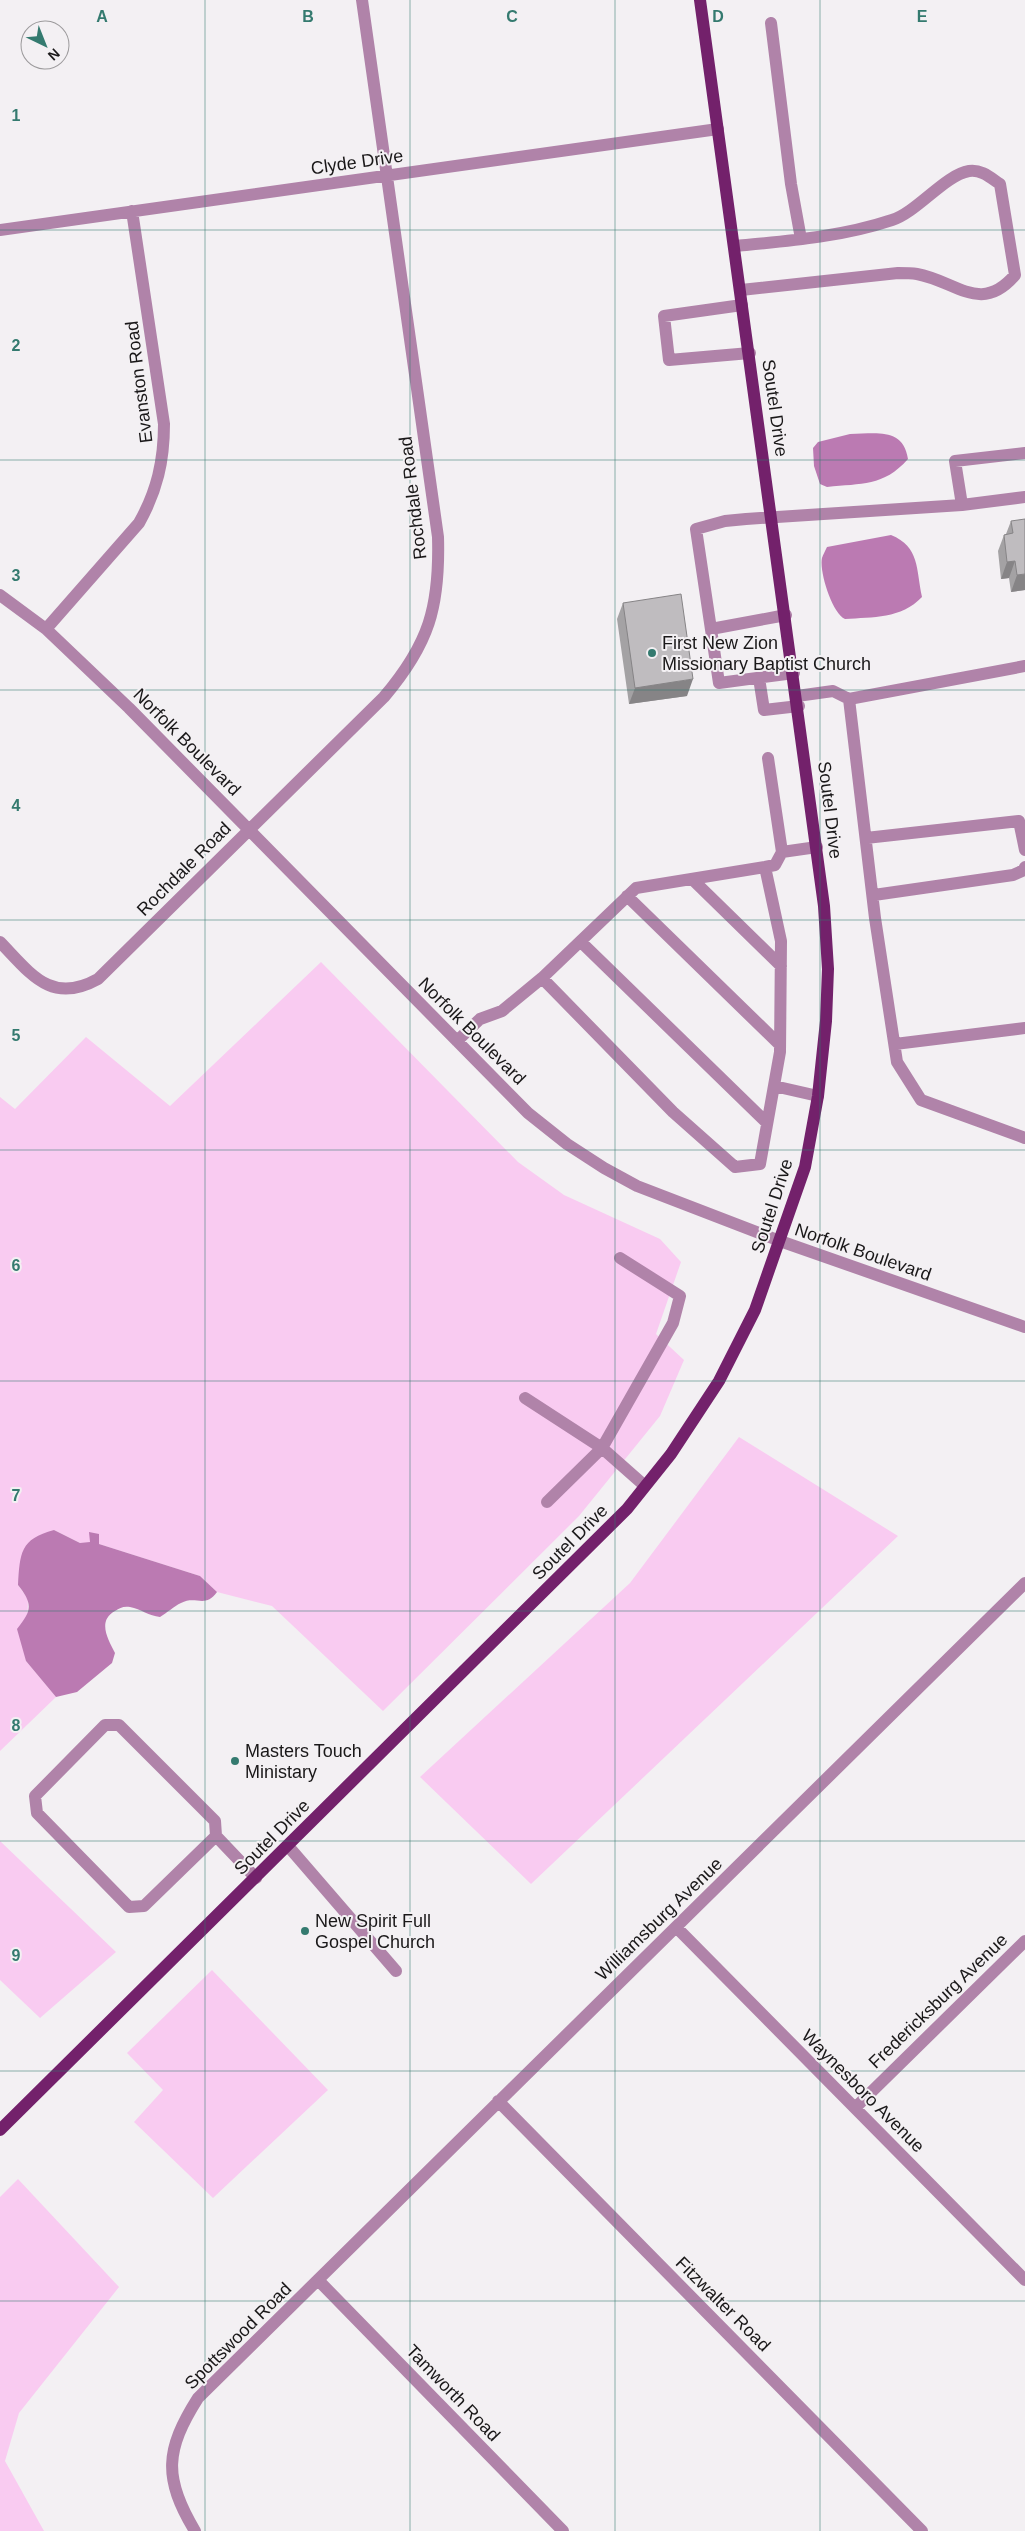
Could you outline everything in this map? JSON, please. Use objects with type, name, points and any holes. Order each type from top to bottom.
[{"type":"main road","name":"Soutel Drive","points":[[0,2130],[594,1544],[627,1509],[671,1454],[719,1381],[755,1310],[805,1167],[818,1096],[826,1021],[828,969],[824,906],[798,701],[700,0]]},
{"type":"street","name":"Rochdale Road","points":[[0,942],[37,980],[52,987],[67,990],[83,987],[98,978],[384,697],[405,672],[423,639],[436,595],[438,537],[362,0]]},
{"type":"street","points":[[771,23],[801,239]]},
{"type":"street","name":"Clyde Drive","points":[[0,230],[718,129]]},
{"type":"street","points":[[735,246],[824,237],[894,220],[956,177],[970,171],[984,173],[1000,184],[1015,275],[1006,285],[994,293],[979,296],[917,274],[898,273],[741,290]]},
{"type":"street","name":"Evanston Road","points":[[46,629],[139,523],[150,504],[159,480],[164,453],[164,424],[132,211]]},
{"type":"street","points":[[742,305],[664,316],[669,360],[750,353]]},
{"type":"street","points":[[962,506],[955,461],[1025,452]]},
{"type":"street","points":[[794,673],[719,683],[696,529],[725,521],[962,506],[1025,497]]},
{"type":"street","name":"Norfolk Boulevard","points":[[0,595],[46,629],[129,708],[528,1113],[567,1144],[604,1168],[675,1202],[1025,1327]]},
{"type":"street","points":[[711,628],[786,615]]},
{"type":"street","points":[[759,678],[764,710],[833,691],[849,699],[1025,666]]},
{"type":"street","points":[[849,699],[874,894],[875,918],[898,1062],[921,1100],[1025,1138]]},
{"type":"street","points":[[457,1041],[480,1019],[502,1011],[542,978],[636,888],[774,865],[782,852],[768,758]]},
{"type":"street","points":[[866,838],[1019,822],[1025,850]]},
{"type":"street","points":[[782,852],[817,847]]},
{"type":"street","points":[[542,978],[673,1112],[736,1167],[760,1164],[780,1045],[781,941],[765,867]]},
{"type":"street","points":[[874,894],[1013,875],[1025,868]]},
{"type":"street","points":[[692,880],[781,966]]},
{"type":"street","points":[[628,896],[780,1045]]},
{"type":"street","points":[[581,942],[767,1123]]},
{"type":"street","points":[[895,1044],[1025,1028]]},
{"type":"street","points":[[774,1086],[818,1096]]},
{"type":"street","points":[[547,1502],[602,1448],[673,1323],[680,1296],[620,1258]]},
{"type":"street","points":[[525,1398],[602,1448],[645,1486]]},
{"type":"street","name":"Williamsburg Avenue","points":[[318,2280],[1025,1583]]},
{"type":"street","points":[[216,1836],[144,1906],[129,1907],[37,1813],[34,1796],[106,1725],[119,1726],[215,1821],[216,1836],[256,1878]]},
{"type":"street","points":[[288,1846],[396,1971]]},
{"type":"street","name":"Waynesboro Avenue","points":[[676,1927],[1025,2280]]},
{"type":"street","name":"Fredericksburg Avenue","points":[[854,2108],[1025,1941]]},
{"type":"street","name":"Fitzwalter Road","points":[[498,2101],[922,2531]]},
{"type":"street","name":"Spottswood Road","points":[[195,2531],[180,2507],[172,2484],[172,2460],[175,2440],[184,2420],[198,2398],[318,2280]]},
{"type":"street","name":"Tamworth Road","points":[[318,2280],[563,2531]]},
{"type":"shaded area","points":[[878,433],[894,437],[905,449],[908,459],[890,475],[871,482],[827,487],[820,484],[814,466],[813,448],[818,442],[850,434]]},
{"type":"shaded area","points":[[891,535],[907,546],[912,553],[917,568],[922,597],[905,609],[886,616],[845,619],[840,615],[831,600],[822,572],[822,558],[827,547]]},
{"type":"shaded area","points":[[321,962],[518,1162],[564,1195],[660,1239],[681,1262],[656,1334],[684,1360],[660,1416],[579,1516],[383,1711],[272,1606],[217,1592],[200,1576],[99,1544],[99,1534],[90,1543],[80,1543],[54,1530],[18,1585],[28,1599],[26,1661],[56,1697],[0,1751],[0,1097],[15,1109],[86,1037],[170,1106]]},
{"type":"shaded area","points":[[739,1437],[898,1536],[531,1884],[420,1777],[630,1583]]},
{"type":"shaded area","points":[[54,1530],[80,1543],[90,1542],[89,1532],[99,1534],[99,1544],[200,1576],[217,1592],[208,1600],[191,1600],[181,1603],[160,1617],[130,1607],[115,1611],[106,1620],[105,1625],[107,1636],[115,1653],[112,1663],[77,1692],[56,1697],[26,1661],[17,1629],[26,1617],[29,1607],[26,1597],[18,1585],[21,1556],[28,1543],[34,1538]]},
{"type":"shaded area","points":[[0,1841],[116,1952],[40,2018],[0,1980]]},
{"type":"shaded area","points":[[212,1970],[328,2090],[213,2198],[134,2122],[163,2090],[127,2053]]},
{"type":"shaded area","points":[[18,2179],[119,2287],[19,2413],[5,2461],[44,2531],[0,2531],[0,2197]]},
{"type":"building","points":[[1025,519],[1025,574],[1017,575],[1015,561],[1007,562],[1004,535],[1013,533],[1011,521]]},
{"type":"building","name":"First New Zion Missionary Baptist Church","points":[[681,594],[693,679],[635,688],[623,603]]},
{"type":"place","name":"First New Zion Missionary Baptist Church","points":[[652,653]]},
{"type":"place","name":"Masters Touch Ministary","points":[[235,1761]]},
{"type":"place","name":"New Spirit Full Gospel Church","points":[[305,1931]]}]
